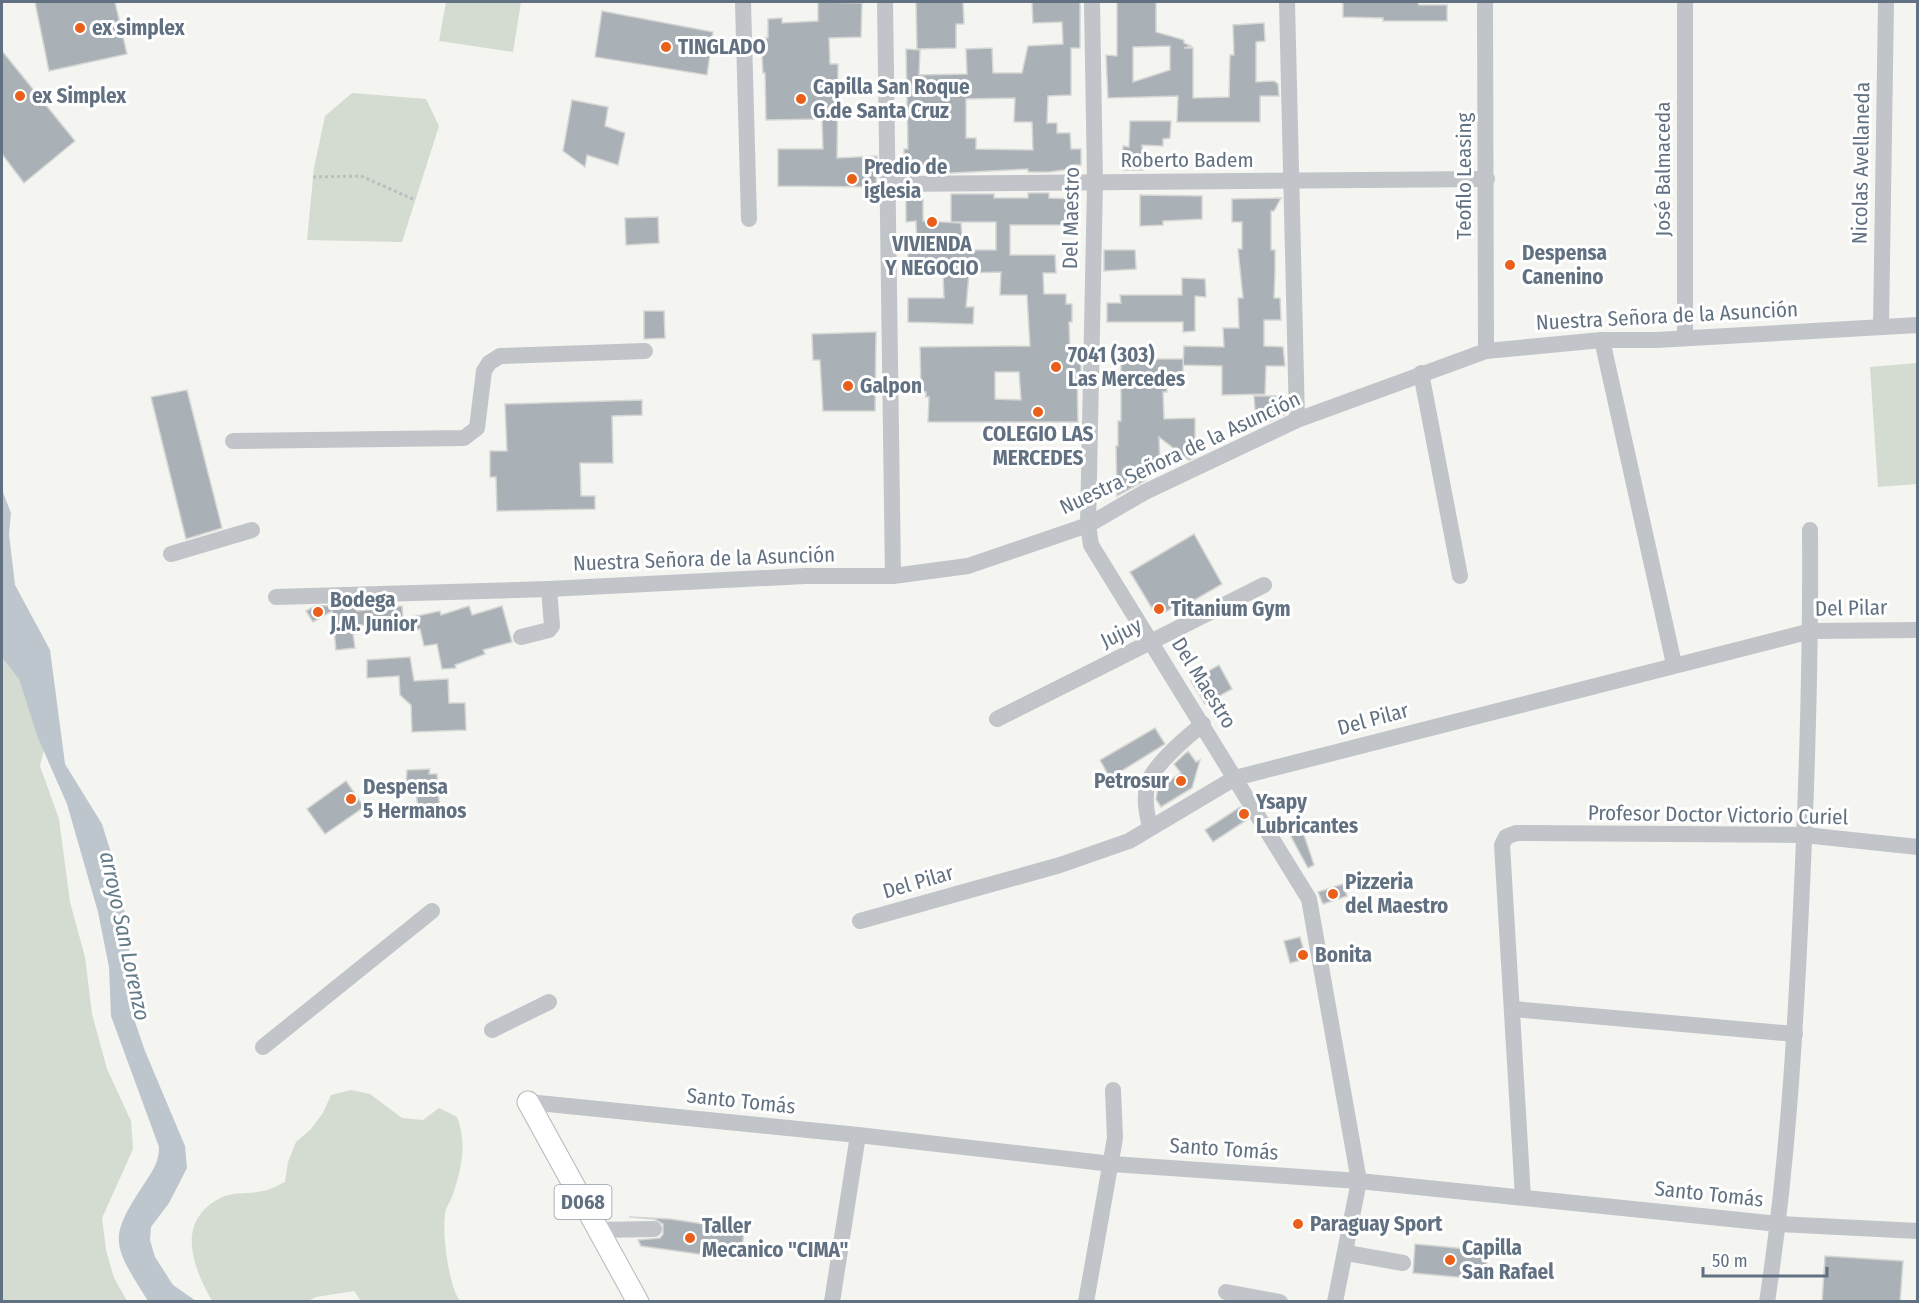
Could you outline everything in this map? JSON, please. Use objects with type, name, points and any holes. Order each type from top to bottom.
[{"type":"main road","name":"D068","points":[[528,1102],[638,1302]]},
{"type":"street","points":[[743,2],[749,219]]},
{"type":"street","points":[[885,2],[893,576]]},
{"type":"street","name":"Del Maestro","points":[[1092,2],[1095,183],[1088,525],[1095,555],[1153,643],[1309,898],[1359,1181],[1347,1253],[1335,1302]]},
{"type":"street","points":[[1287,2],[1297,420]]},
{"type":"street","name":"Teofilo Leasing","points":[[1485,2],[1486,351]]},
{"type":"street","name":"José Balmaceda","points":[[1685,2],[1685,337]]},
{"type":"street","name":"Nicolas Avellaneda","points":[[1881,326],[1886,2]]},
{"type":"street","name":"Roberto Badem","points":[[886,184],[1292,183],[1487,179]]},
{"type":"street","name":"Nuestra Señora de la Asunción","points":[[276,597],[549,589],[805,576],[893,576],[968,566],[1088,525],[1145,492],[1297,420],[1486,351],[1602,340],[1917,325]]},
{"type":"street","points":[[1602,340],[1674,664]]},
{"type":"street","points":[[233,441],[464,438],[477,428],[484,371],[489,363],[500,356],[645,351]]},
{"type":"street","points":[[1421,373],[1460,576]]},
{"type":"street","points":[[171,554],[252,530]]},
{"type":"street","points":[[1767,1302],[1779,1224],[1795,1034],[1811,631],[1810,530]]},
{"type":"street","name":"Jujuy","points":[[997,719],[1153,643],[1264,585]]},
{"type":"street","points":[[521,636],[549,630],[552,626],[549,589]]},
{"type":"street","name":"Del Pilar","points":[[860,921],[1060,865],[1129,841],[1235,778],[1674,664],[1811,631],[1917,630]]},
{"type":"street","points":[[1150,828],[1145,804],[1147,783],[1179,742],[1203,724]]},
{"type":"street","name":"Profesor Doctor Victorio Curiel","points":[[1513,1009],[1503,845],[1506,837],[1516,833],[1804,835],[1917,847]]},
{"type":"street","points":[[263,1047],[432,910]]},
{"type":"street","points":[[492,1030],[549,1002]]},
{"type":"street","points":[[1523,1197],[1513,1009],[1795,1034]]},
{"type":"street","points":[[1086,1302],[1112,1164],[1115,1138],[1113,1090]]},
{"type":"street","name":"Santo Tomás","points":[[528,1102],[858,1135],[1112,1164],[1359,1181],[1779,1224],[1917,1231]]},
{"type":"street","points":[[832,1302],[858,1135]]},
{"type":"street","points":[[598,1230],[654,1229]]},
{"type":"street","points":[[1347,1253],[1403,1263]]},
{"type":"street","points":[[1226,1292],[1280,1302]]},
{"type":"path","points":[[314,177],[361,176],[415,200]]},
{"type":"shaded area","points":[[446,2],[521,2],[513,52],[439,41]]},
{"type":"shaded area","points":[[352,93],[426,99],[439,126],[402,242],[307,240],[314,168],[325,116]]},
{"type":"shaded area","points":[[1917,363],[1917,484],[1878,487],[1870,367]]},
{"type":"shaded area","points":[[2,627],[45,746],[40,766],[59,819],[70,902],[85,957],[92,1014],[107,1069],[131,1121],[133,1149],[102,1218],[106,1250],[114,1278],[127,1301],[2,1301]]},
{"type":"shaded area","points":[[351,1090],[370,1094],[402,1118],[423,1120],[439,1108],[457,1117],[463,1145],[461,1165],[445,1212],[444,1224],[450,1273],[460,1301],[361,1301],[354,1291],[316,1297],[308,1301],[212,1301],[194,1259],[193,1231],[198,1219],[207,1207],[222,1197],[272,1189],[285,1182],[288,1162],[296,1142],[311,1129],[323,1113],[331,1095]]},
{"type":"water","name":"arroyo San Lorenzo","points":[[2,490],[11,513],[9,534],[15,585],[50,650],[65,764],[102,824],[120,882],[128,936],[135,1022],[185,1146],[187,1168],[169,1203],[151,1227],[150,1240],[155,1257],[173,1285],[196,1301],[148,1301],[121,1253],[120,1230],[125,1216],[156,1165],[159,1147],[111,1016],[109,967],[98,912],[67,804],[38,738],[19,679],[2,657]]},
{"type":"building","name":"ex simplex","points":[[35,2],[115,2],[127,54],[49,71]]},
{"type":"building","points":[[818,2],[862,3],[861,37],[829,38],[830,64],[838,64],[837,158],[877,156],[876,187],[778,186],[778,149],[823,149],[822,119],[766,120],[765,73],[763,73],[761,38],[768,38],[768,19],[782,18],[782,23],[818,21]]},
{"type":"building","points":[[916,2],[963,2],[964,24],[956,24],[956,48],[917,49]]},
{"type":"building","points":[[1032,2],[1080,2],[1080,48],[1071,48],[1071,95],[1048,96],[1047,123],[1057,123],[1057,133],[1070,133],[1071,149],[1081,149],[1081,165],[1071,165],[1071,169],[1049,172],[1028,172],[1028,169],[951,173],[919,171],[919,161],[904,162],[904,149],[908,149],[906,49],[920,50],[919,75],[967,74],[966,49],[992,48],[993,73],[1022,73],[1028,46],[1063,44],[1062,22],[1033,23]],"holes":[[[1015,98],[1014,122],[1032,122],[1033,150],[976,149],[976,138],[966,138],[966,99]]]},
{"type":"building","points":[[1117,2],[1156,2],[1156,32],[1184,40],[1184,43],[1191,46],[1184,48],[1193,48],[1193,98],[1229,97],[1230,55],[1234,55],[1233,25],[1264,23],[1265,41],[1256,42],[1256,82],[1274,81],[1278,84],[1279,96],[1260,96],[1260,122],[1177,122],[1178,96],[1108,98],[1106,55],[1117,56]],"holes":[[[1170,46],[1170,70],[1133,82],[1133,47]]]},
{"type":"building","points":[[1343,2],[1418,2],[1419,5],[1447,5],[1447,21],[1383,21],[1383,18],[1343,17]]},
{"type":"building","name":"TINGLADO","points":[[602,11],[713,32],[707,75],[595,57]]},
{"type":"building","name":"ex Simplex","points":[[2,51],[75,141],[24,183],[2,154]]},
{"type":"building","points":[[572,100],[608,107],[605,126],[625,133],[618,165],[587,155],[585,167],[563,151]]},
{"type":"building","points":[[1130,121],[1171,121],[1170,138],[1163,139],[1163,146],[1142,145],[1143,170],[1123,170],[1123,146],[1129,147]]},
{"type":"building","points":[[1028,193],[1049,193],[1049,198],[1079,199],[1079,225],[1010,225],[1010,255],[1055,255],[1056,273],[1043,273],[1044,294],[1066,294],[1066,304],[1072,304],[1072,322],[1069,322],[1070,352],[1081,359],[1081,376],[1077,376],[1078,422],[928,422],[929,397],[926,397],[926,392],[921,391],[920,347],[1030,346],[1027,295],[1000,295],[1001,272],[969,273],[966,307],[974,307],[973,324],[908,322],[908,298],[944,298],[943,273],[936,273],[936,266],[908,265],[908,252],[917,252],[916,221],[906,222],[906,198],[923,199],[923,221],[961,223],[963,250],[996,250],[996,222],[951,222],[951,194],[994,194],[994,198],[1028,198]],"holes":[[[995,372],[1019,372],[1021,400],[995,399]]]},
{"type":"building","points":[[1140,195],[1202,196],[1202,219],[1163,221],[1163,225],[1140,226]]},
{"type":"building","points":[[1281,198],[1274,211],[1271,211],[1271,250],[1275,250],[1274,298],[1280,298],[1281,320],[1264,320],[1264,346],[1283,347],[1285,366],[1266,366],[1265,394],[1222,395],[1222,366],[1183,365],[1184,346],[1224,347],[1223,328],[1239,328],[1238,298],[1243,298],[1238,249],[1242,249],[1242,222],[1232,222],[1232,199]]},
{"type":"building","points":[[658,217],[659,243],[626,245],[625,218]]},
{"type":"building","points":[[1104,250],[1135,250],[1136,269],[1104,271]]},
{"type":"building","points":[[1182,278],[1205,279],[1206,297],[1195,296],[1195,331],[1183,332],[1183,322],[1107,322],[1107,303],[1121,303],[1120,295],[1182,295]]},
{"type":"building","points":[[644,311],[664,311],[665,338],[644,339]]},
{"type":"building","name":"Galpon","points":[[876,332],[875,411],[823,411],[820,360],[813,360],[812,334]]},
{"type":"building","points":[[1121,352],[1148,353],[1147,359],[1183,359],[1183,373],[1165,373],[1167,392],[1163,392],[1164,419],[1195,418],[1195,457],[1189,460],[1159,437],[1160,471],[1145,471],[1146,480],[1117,496],[1116,446],[1118,446],[1118,421],[1121,421]]},
{"type":"building","points":[[187,390],[222,528],[186,539],[151,397]]},
{"type":"building","points":[[1254,396],[1285,396],[1286,414],[1269,422],[1270,410],[1255,410]]},
{"type":"building","points":[[642,400],[642,415],[612,416],[613,463],[580,463],[581,496],[595,496],[595,509],[497,511],[496,477],[490,477],[490,451],[507,451],[505,404]]},
{"type":"building","points":[[1194,534],[1222,584],[1186,605],[1184,601],[1162,614],[1153,610],[1130,572]]},
{"type":"building","points":[[356,605],[357,611],[402,606],[403,619],[440,611],[441,615],[469,606],[472,615],[502,606],[512,642],[483,650],[485,654],[455,665],[456,668],[442,669],[437,644],[424,646],[420,629],[385,631],[385,626],[359,625],[360,633],[353,634],[355,648],[336,650],[332,611],[313,622],[306,611],[315,606]]},
{"type":"building","points":[[410,657],[414,681],[448,679],[449,703],[465,703],[466,730],[412,732],[411,705],[400,695],[399,676],[367,678],[367,660]]},
{"type":"building","points":[[1219,665],[1232,689],[1205,704],[1191,681]]},
{"type":"building","points":[[1155,728],[1165,744],[1110,778],[1100,760]]},
{"type":"building","name":"Petrosur","points":[[1188,751],[1196,762],[1200,760],[1192,788],[1161,807],[1156,799],[1158,788],[1181,773],[1174,764]]},
{"type":"building","points":[[430,769],[429,774],[437,774],[440,814],[418,815],[416,786],[406,786],[407,770]]},
{"type":"building","points":[[346,781],[364,807],[325,834],[307,809]]},
{"type":"building","points":[[1240,807],[1248,819],[1213,842],[1205,830]]},
{"type":"building","points":[[1301,826],[1314,865],[1308,868],[1288,831]]},
{"type":"building","name":"Pizzeria del Maestro","points":[[1343,884],[1347,896],[1323,904],[1318,892]]},
{"type":"building","points":[[1300,937],[1306,959],[1290,963],[1284,941]]},
{"type":"building","name":"Taller Mecanico \"CIMA\"","points":[[629,1217],[670,1219],[744,1230],[741,1260],[641,1246],[638,1240],[660,1238],[663,1234],[663,1224],[654,1219]]},
{"type":"building","name":"Capilla San Rafael","points":[[1415,1244],[1488,1251],[1486,1269],[1480,1268],[1479,1279],[1413,1273]]},
{"type":"building","points":[[1825,1256],[1903,1261],[1900,1302],[1822,1302]]},
{"type":"place","name":"ex simplex","points":[[80,28]]},
{"type":"place","name":"TINGLADO","points":[[666,47]]},
{"type":"place","name":"ex Simplex","points":[[20,96]]},
{"type":"place","name":"Capilla San Roque G.de Santa Cruz","points":[[801,99]]},
{"type":"place","name":"Predio de iglesia","points":[[852,179]]},
{"type":"place","name":"VIVIENDA Y NEGOCIO","points":[[932,222]]},
{"type":"place","name":"Despensa Canenino","points":[[1510,265]]},
{"type":"place","name":"7041 (303) Las Mercedes","points":[[1056,367]]},
{"type":"place","name":"Galpon","points":[[848,386]]},
{"type":"place","name":"COLEGIO LAS MERCEDES","points":[[1038,412]]},
{"type":"place","name":"Titanium Gym","points":[[1159,609]]},
{"type":"place","name":"Bodega J.M. Junior","points":[[318,612]]},
{"type":"place","name":"Petrosur","points":[[1181,781]]},
{"type":"place","name":"Despensa 5 Hermanos","points":[[351,799]]},
{"type":"place","name":"Ysapy Lubricantes","points":[[1244,814]]},
{"type":"place","name":"Pizzeria del Maestro","points":[[1333,894]]},
{"type":"place","name":"Bonita","points":[[1303,955]]},
{"type":"place","name":"Paraguay Sport","points":[[1298,1224]]},
{"type":"place","name":"Taller Mecanico \"CIMA\"","points":[[690,1238]]},
{"type":"place","name":"Capilla San Rafael","points":[[1450,1260]]}]
